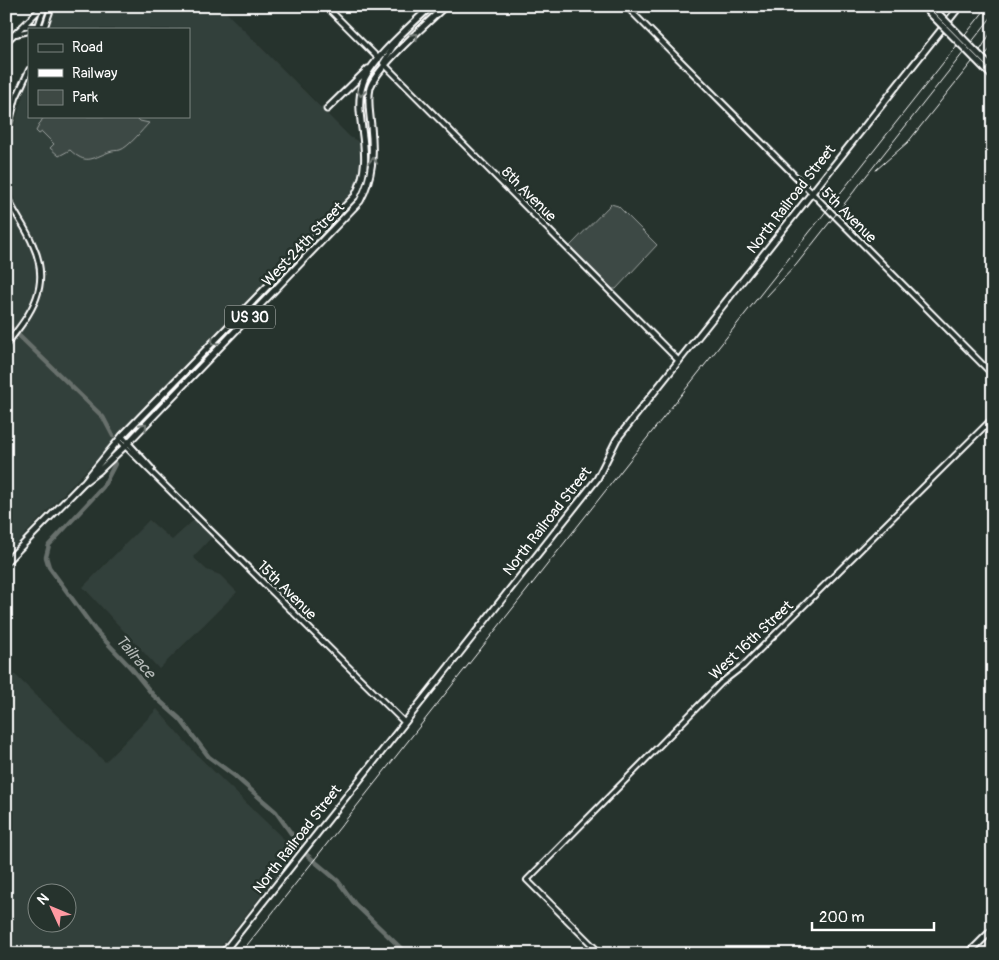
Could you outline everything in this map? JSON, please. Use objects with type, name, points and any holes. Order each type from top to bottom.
[{"type":"main road","name":"US 30","points":[[374,64],[432,6]]},
{"type":"main road","name":"US 30","points":[[385,66],[445,6]]},
{"type":"main road","points":[[922,6],[993,77]]},
{"type":"main road","points":[[931,6],[993,69]]},
{"type":"main road","name":"North Railroad Street","points":[[222,954],[597,479],[617,440],[960,6]]},
{"type":"main road","name":"West 24th Street","points":[[83,483],[95,466],[121,438],[350,203],[364,175],[366,154],[360,96],[362,84],[374,64]]},
{"type":"main road","points":[[327,109],[374,64]]},
{"type":"main road","name":"West 24th Street","points":[[6,562],[83,483],[99,471],[126,444],[360,201],[372,171],[369,106],[371,87],[385,66]]},
{"type":"main road","points":[[364,132],[369,137],[372,145]]},
{"type":"main road","points":[[968,954],[993,929]]},
{"type":"street","points":[[6,42],[44,6]]},
{"type":"street","points":[[37,27],[44,6]]},
{"type":"street","points":[[24,26],[44,27],[52,6]]},
{"type":"street","points":[[326,6],[379,58]]},
{"type":"street","name":"5th Avenue","points":[[626,6],[993,375]]},
{"type":"street","points":[[16,34],[28,31]]},
{"type":"street","points":[[385,66],[384,61],[395,48],[398,39]]},
{"type":"street","name":"8th Avenue","points":[[385,66],[679,362]]},
{"type":"street","points":[[6,136],[16,98],[28,72]]},
{"type":"street","points":[[6,194],[33,244],[39,264],[40,280],[35,304],[6,346]]},
{"type":"street","name":"West 16th Street","points":[[601,954],[527,880],[721,683],[743,666],[993,418]]},
{"type":"street","name":"15th Avenue","points":[[121,438],[404,722]]},
{"type":"shaded area","points":[[55,6],[220,6],[350,137],[363,144],[365,167],[355,196],[231,319],[6,554],[6,210],[15,201],[9,186],[6,163],[10,140],[25,88],[28,84],[28,118],[190,118],[190,28],[48,28]]},
{"type":"shaded area","points":[[195,519],[213,536],[193,557],[207,570],[220,575],[237,592],[159,669],[83,587],[149,520],[172,540]]},
{"type":"shaded area","points":[[6,666],[105,762],[157,709],[196,754],[296,851],[215,954],[6,954]]},
{"type":"green space","points":[[43,118],[137,118],[140,121],[149,123],[123,149],[110,151],[89,159],[80,158],[70,150],[59,156],[50,148],[54,144],[42,132],[39,134],[36,131]]},
{"type":"green space","points":[[611,204],[618,206],[657,245],[616,289],[613,289],[569,247]]},
{"type":"waterway","name":"Tailrace","points":[[6,323],[103,417],[113,436]]},
{"type":"waterway","name":"Tailrace","points":[[115,464],[103,487],[49,545],[46,557],[49,567],[95,630],[132,669],[153,695],[180,719],[209,757],[235,776],[276,812],[300,846]]},
{"type":"waterway","name":"Tailrace","points":[[307,855],[338,881],[355,904],[407,954]]},
{"type":"railway","points":[[240,954],[988,6]]},
{"type":"railway","points":[[767,296],[796,265],[993,15]]},
{"type":"railway","points":[[876,170],[908,142],[976,57],[993,29]]},
{"type":"railway","points":[[979,62],[993,46]]}]
